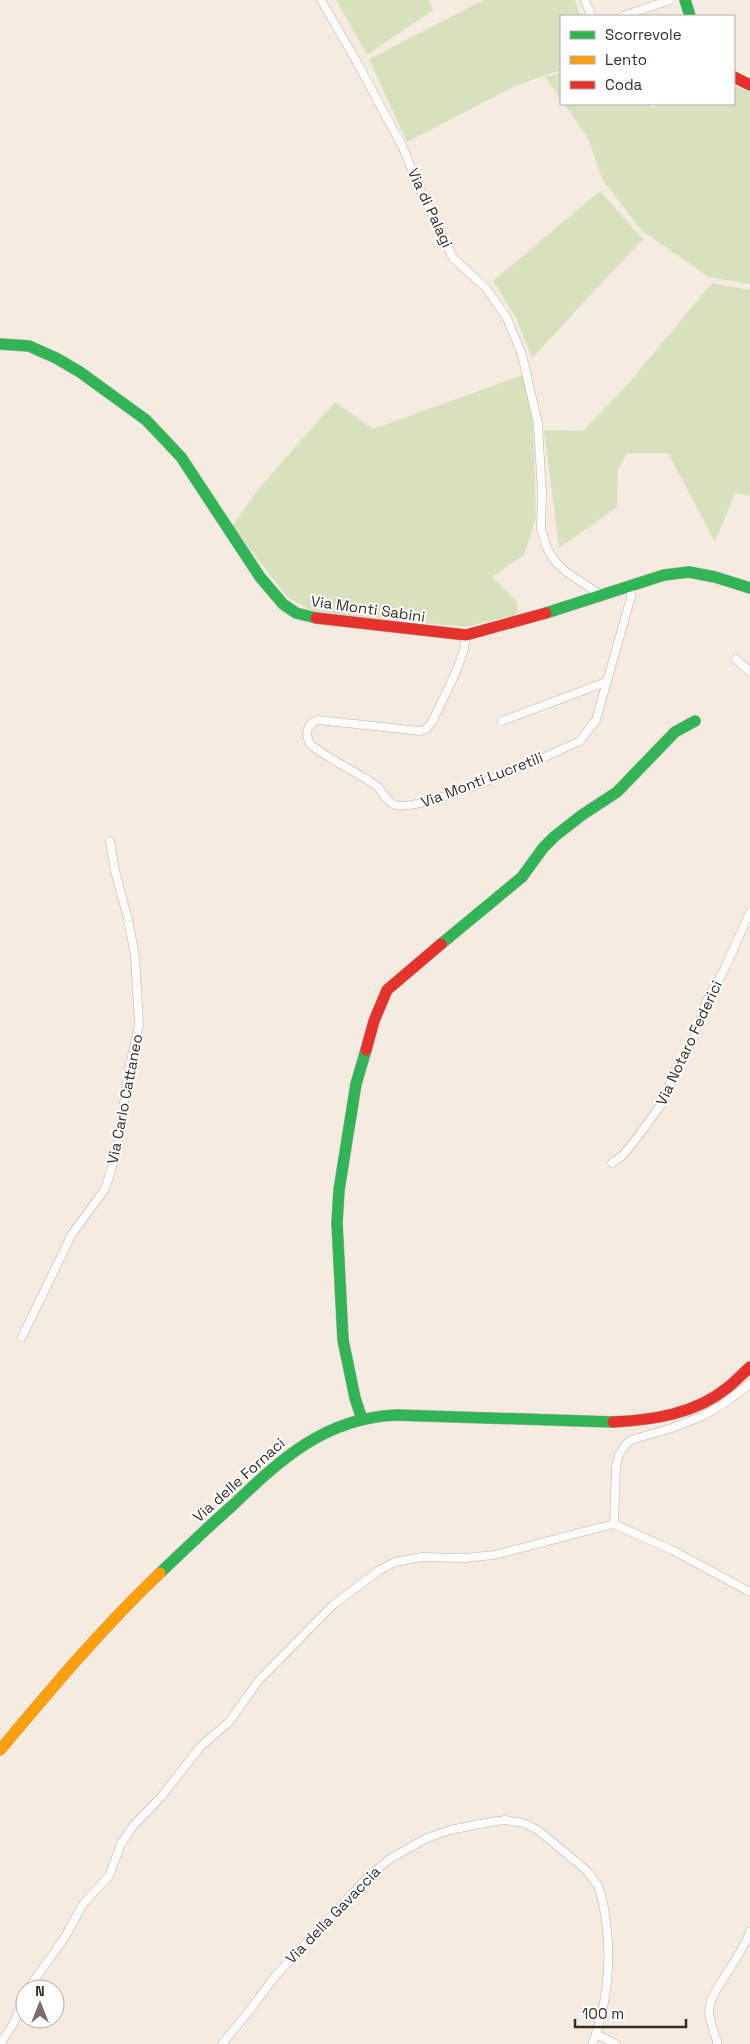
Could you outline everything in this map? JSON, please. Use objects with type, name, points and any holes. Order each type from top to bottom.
[{"type":"street","name":"Via di Palagi","points":[[321,0],[403,148],[422,194],[453,258],[486,288],[507,318],[522,355],[538,424],[542,494],[541,530],[547,548],[554,560],[565,571],[601,595]]},
{"type":"street","points":[[585,0],[591,15]]},
{"type":"street","points":[[626,15],[670,0]]},
{"type":"street","points":[[685,0],[690,15]]},
{"type":"street","points":[[735,77],[750,84]]},
{"type":"street","name":"Via Monti Sabini","points":[[0,344],[33,347],[56,358],[131,408],[158,431],[181,456],[219,517],[260,577],[288,608],[310,617],[466,635],[664,575],[689,572],[715,577],[750,588]]},
{"type":"street","name":"Via Monti Lucretili","points":[[466,635],[466,644],[458,665],[432,722],[426,729],[420,731],[318,720],[311,723],[307,728],[306,736],[310,744],[376,785],[388,801],[396,805],[423,804],[580,741],[596,720],[631,597],[630,586]]},
{"type":"street","points":[[736,658],[750,672]]},
{"type":"street","points":[[502,721],[606,682]]},
{"type":"street","points":[[362,1419],[354,1398],[343,1340],[337,1223],[338,1190],[356,1084],[383,996],[399,978],[506,892],[522,877],[543,848],[555,836],[617,792],[675,732],[695,721]]},
{"type":"street","name":"Via Carlo Cattaneo","points":[[22,1337],[72,1234],[105,1190],[117,1151],[129,1068],[139,1025],[135,956],[128,919],[115,872],[110,841]]},
{"type":"street","name":"Via Notaro Federici","points":[[612,1163],[622,1156],[652,1120],[668,1093],[676,1072],[692,1042],[707,1000],[724,970],[750,912]]},
{"type":"street","name":"Via delle Fornaci","points":[[0,1750],[62,1676],[134,1598],[270,1468],[304,1443],[362,1419],[410,1414],[522,1418],[582,1423],[655,1419],[677,1414],[700,1404],[730,1386],[750,1367]]},
{"type":"street","points":[[614,1524],[616,1467],[619,1455],[625,1445],[631,1440],[672,1428],[703,1416],[750,1384]]},
{"type":"street","points":[[35,1979],[65,1937],[83,1904],[109,1876],[121,1844],[133,1826],[161,1796],[201,1746],[229,1722],[259,1680],[333,1605],[378,1571],[395,1562],[422,1557],[470,1558],[494,1555],[614,1524],[682,1556],[750,1592]]},
{"type":"street","name":"Via della Gavaccia","points":[[222,2044],[276,1974],[345,1900],[386,1862],[406,1849],[439,1834],[484,1822],[505,1820],[523,1822],[538,1830],[586,1870],[597,1884],[602,1900],[609,1966],[596,2034],[592,2044]]},
{"type":"street","points":[[718,2044],[710,2017],[710,2003],[742,1952],[750,1931]]},
{"type":"street","points":[[0,2044],[15,2021]]},
{"type":"street","points":[[596,2034],[616,2044]]},
{"type":"green space","points":[[336,0],[429,0],[433,10],[367,55]]},
{"type":"green space","points":[[484,0],[575,0],[580,15],[560,15],[560,70],[515,86],[407,142],[369,59]]},
{"type":"green space","points":[[560,73],[560,99],[545,77]]},
{"type":"green space","points":[[735,86],[750,92],[750,284],[709,277],[642,231],[602,179],[588,138],[565,105],[649,105],[653,108],[658,105],[735,105]]},
{"type":"green space","points":[[600,191],[643,239],[532,358],[516,318],[493,281]]},
{"type":"green space","points":[[712,283],[750,290],[750,496],[735,493],[715,542],[668,453],[627,453],[618,470],[617,507],[559,548],[544,430],[583,431],[623,390]]},
{"type":"green space","points":[[523,375],[533,422],[536,518],[524,555],[492,577],[517,602],[517,615],[465,627],[314,612],[287,597],[232,526],[260,487],[335,402],[373,429]]},
{"type":"traffic: fast","points":[[685,0],[690,15]]},
{"type":"traffic: fast","points":[[0,344],[29,346],[56,358],[80,372],[146,420],[181,457],[260,577],[283,604],[296,613],[316,618]]},
{"type":"traffic: fast","points":[[546,613],[664,575],[689,572],[715,577],[750,588]]},
{"type":"traffic: fast","points":[[441,944],[522,877],[543,848],[555,836],[617,792],[675,732],[695,721]]},
{"type":"traffic: fast","points":[[362,1419],[355,1398],[343,1340],[337,1223],[339,1190],[356,1084],[366,1050]]},
{"type":"traffic: fast","points":[[160,1573],[287,1457],[306,1444],[347,1424],[371,1418],[396,1415],[613,1422]]},
{"type":"traffic: slow","points":[[0,1750],[97,1637],[160,1573]]},
{"type":"traffic: jam","points":[[735,78],[750,85]]},
{"type":"traffic: jam","points":[[316,618],[466,635],[546,613]]},
{"type":"traffic: jam","points":[[366,1050],[374,1021],[387,990],[441,944]]},
{"type":"traffic: jam","points":[[613,1422],[643,1420],[687,1410],[715,1397],[750,1367]]}]
